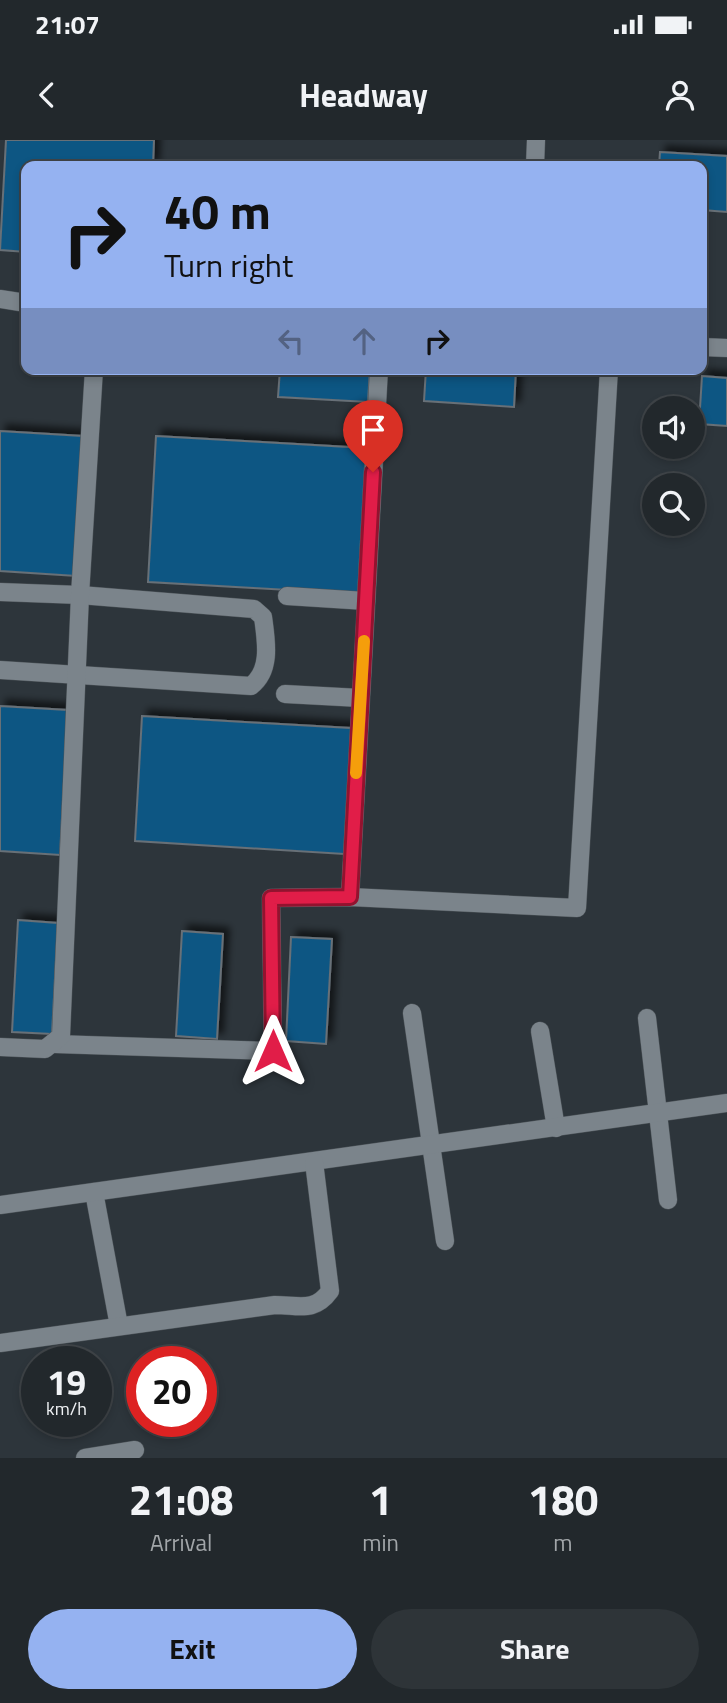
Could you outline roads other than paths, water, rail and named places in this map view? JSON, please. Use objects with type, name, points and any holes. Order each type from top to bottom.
[{"type":"street","points":[[536,140],[536,161]]},
{"type":"street","points":[[0,299],[21,302]]},
{"type":"street","points":[[707,347],[727,348]]},
{"type":"street","points":[[55,1044],[61,1035],[80,595],[94,375]]},
{"type":"street","points":[[350,897],[379,375]]},
{"type":"street","points":[[0,1047],[45,1049],[55,1044],[273,1051],[271,898],[350,897],[577,908],[609,375]]},
{"type":"street","points":[[0,592],[80,595],[254,609],[263,617],[267,649],[260,679],[251,686],[0,670]]},
{"type":"street","points":[[287,596],[366,601]]},
{"type":"street","points":[[285,694],[360,698]]},
{"type":"street","points":[[412,1013],[445,1241]]},
{"type":"street","points":[[647,1018],[655,1113],[668,1200]]},
{"type":"street","points":[[540,1031],[556,1128]]},
{"type":"street","points":[[0,1205],[727,1103]]},
{"type":"street","points":[[0,1343],[275,1305],[306,1308],[321,1304],[330,1291],[314,1162]]},
{"type":"street","points":[[94,1192],[119,1326]]},
{"type":"street","points":[[85,1458],[135,1450]]}]
